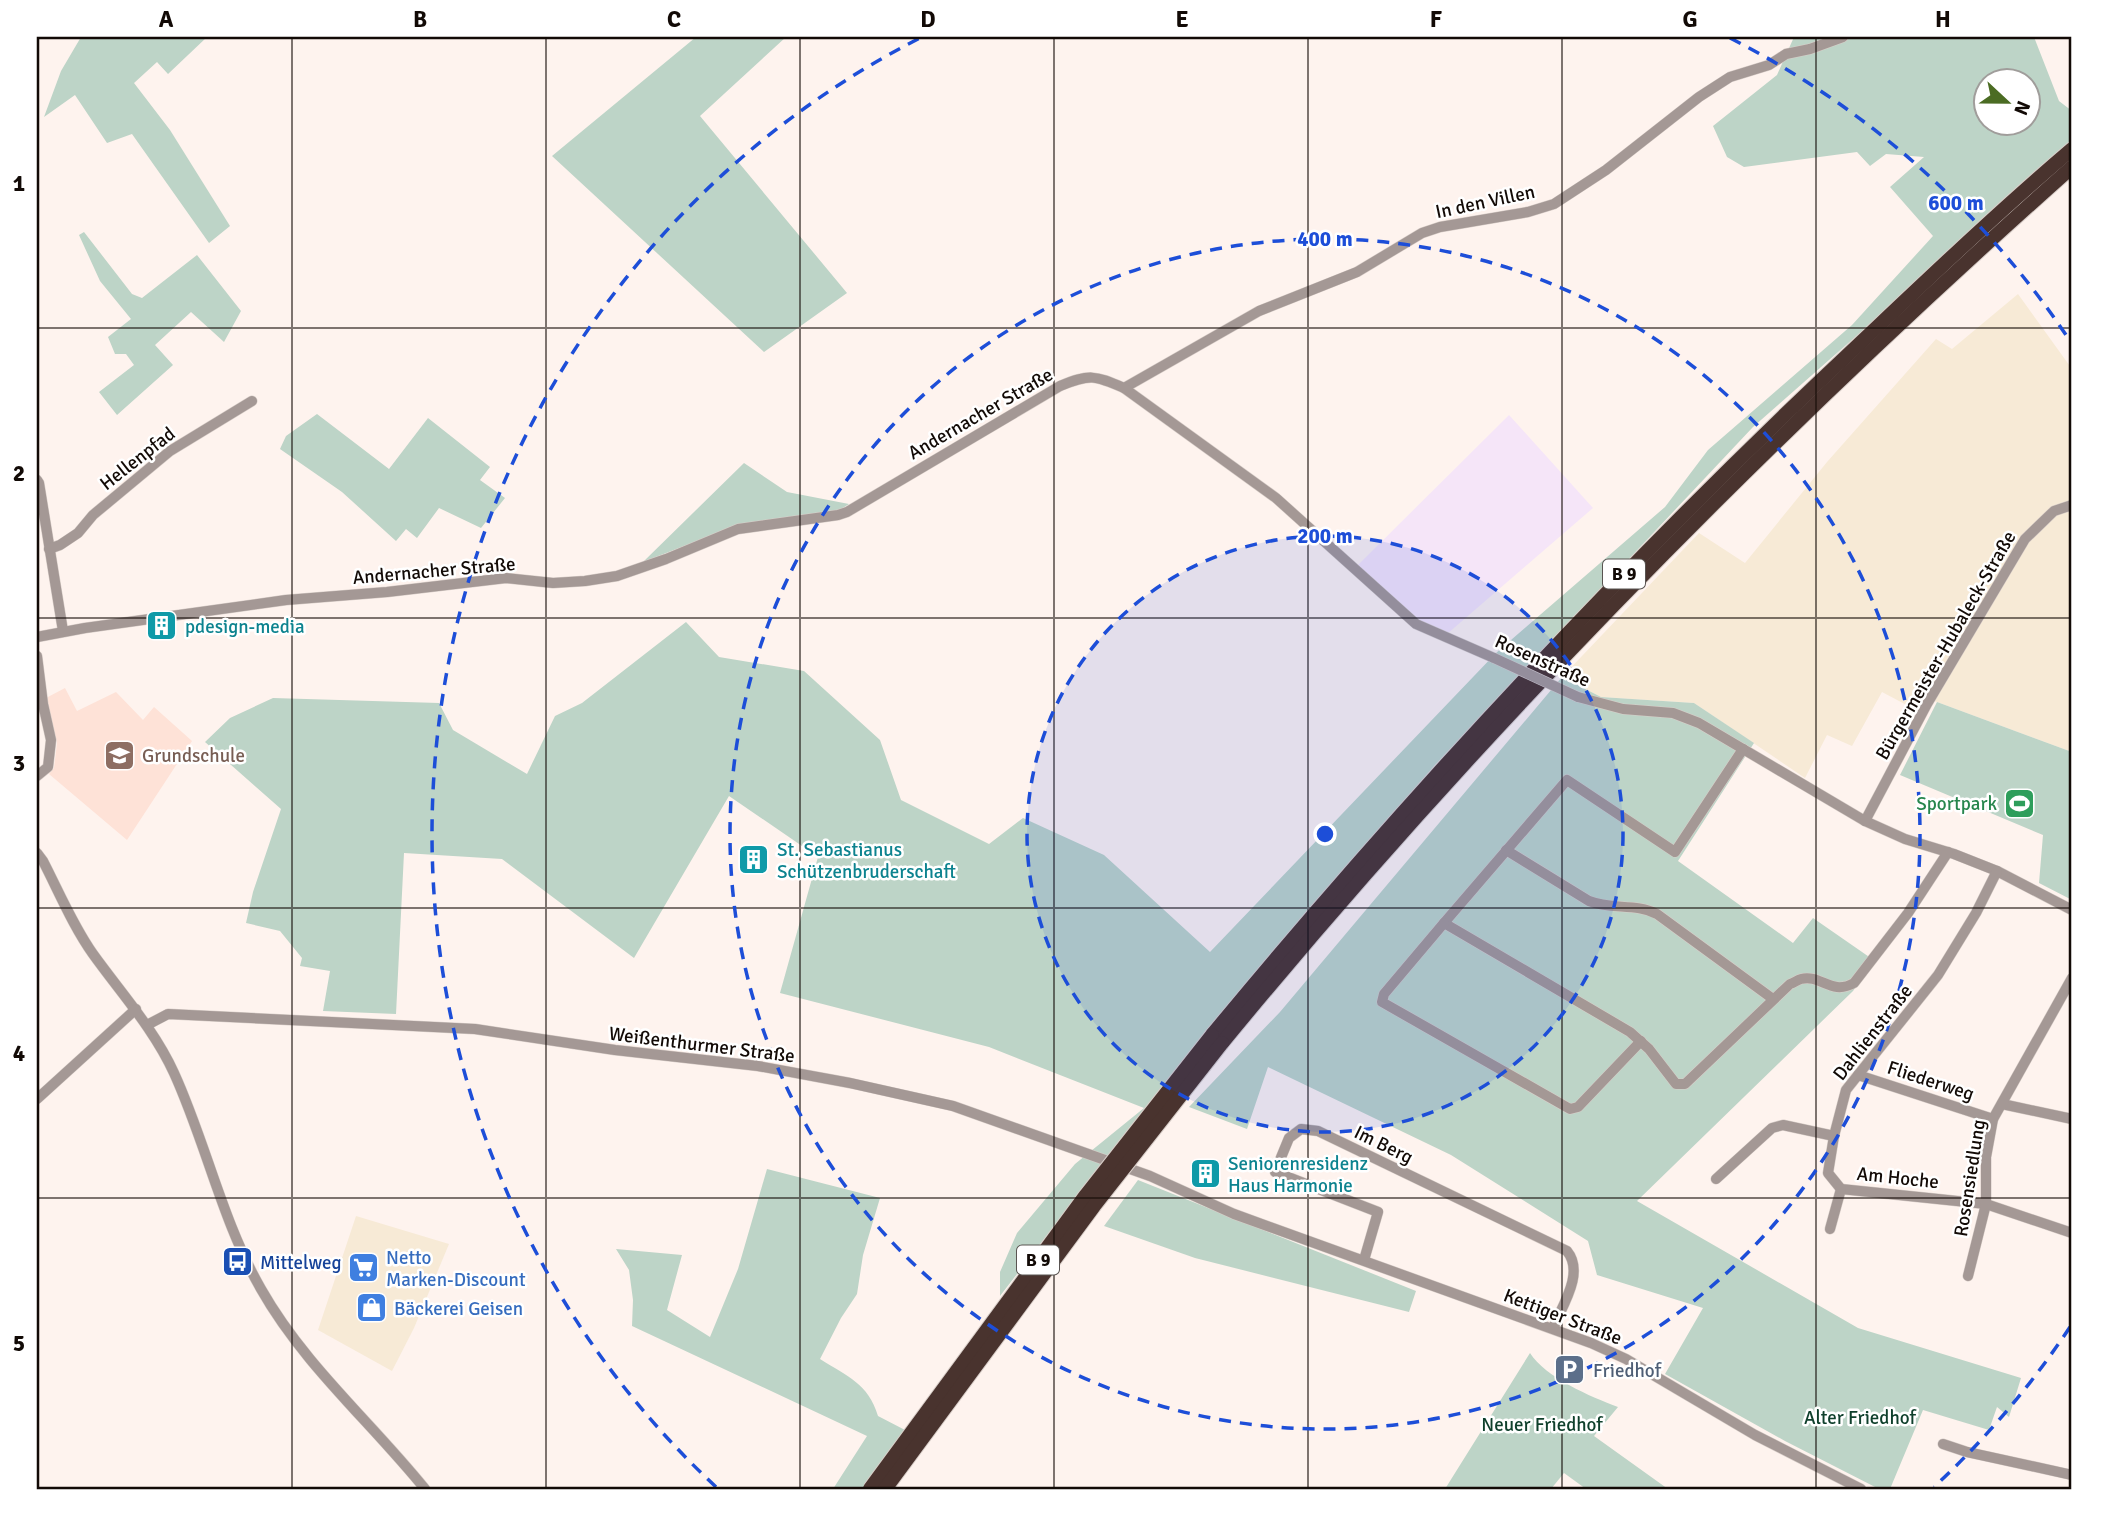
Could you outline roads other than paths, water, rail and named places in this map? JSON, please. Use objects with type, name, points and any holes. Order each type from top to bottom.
[{"type":"highway","name":"B 9","points":[[870,1489],[1086,1195],[1393,823],[1592,606],[1768,429],[1963,246],[2072,149]]},
{"type":"highway","name":"B 9","points":[[885,1489],[1217,1039],[1277,976],[1443,786],[1604,614],[1769,447],[1970,258],[2072,167]]},
{"type":"street","name":"In den Villen","points":[[1124,388],[1259,311],[1357,272],[1422,233],[1440,227],[1528,212],[1554,204],[1606,170],[1681,111],[1730,77],[1769,65],[1786,54],[1843,37]]},
{"type":"street","name":"Rosenstraße","points":[[1084,376],[1105,380],[1124,388],[1276,498],[1416,624],[1578,697],[1623,709],[1673,713],[1699,723],[1865,821],[1905,839],[1997,871],[2072,910]]},
{"type":"street","name":"Andernacher Straße","points":[[37,637],[63,631],[286,600],[506,578],[553,583],[617,576],[699,547],[738,529],[848,512],[1060,386],[1084,376]]},
{"type":"street","name":"Hellenpfad","points":[[49,549],[78,533],[93,515],[170,451],[252,401]]},
{"type":"street","points":[[37,480],[63,631]]},
{"type":"street","name":"Bürgermeister-Hubaleck-Straße","points":[[1865,821],[1927,704],[2025,539],[2054,510],[2072,505]]},
{"type":"street","points":[[37,656],[51,740],[48,767],[37,776]]},
{"type":"street","points":[[1641,1041],[1578,1107],[1570,1109],[1382,1002],[1384,994],[1567,780],[1675,852],[1742,749]]},
{"type":"street","points":[[1506,850],[1589,901],[1602,906],[1646,908],[1657,914],[1773,999]]},
{"type":"street","points":[[1444,923],[1641,1041],[1676,1083],[1685,1084],[1790,984],[1801,979],[1811,979],[1835,988],[1854,983],[1908,913],[1948,852]]},
{"type":"street","points":[[37,853],[92,953],[147,1025],[173,1072],[230,1224],[260,1289],[326,1379],[391,1448],[425,1489]]},
{"type":"street","name":"Dahlienstraße","points":[[1834,1136],[1846,1090],[1938,975],[1976,913],[1997,871]]},
{"type":"street","name":"Rosensiedlung","points":[[1968,1276],[1986,1204],[1986,1157],[1993,1119],[2072,978]]},
{"type":"street","points":[[37,1099],[136,1009]]},
{"type":"street","name":"Weißenthurmer Straße","points":[[147,1025],[168,1014],[475,1029],[615,1050],[758,1066],[953,1106],[1150,1176],[1234,1214]]},
{"type":"street","name":"Fliederweg","points":[[1858,1074],[1993,1119]]},
{"type":"street","points":[[2003,1104],[2072,1119]]},
{"type":"street","points":[[1716,1178],[1772,1128],[1783,1125],[1834,1136]]},
{"type":"street","name":"Im Berg","points":[[1364,1260],[1378,1212],[1275,1172],[1289,1138],[1301,1129],[1318,1131],[1567,1251],[1573,1259],[1576,1271],[1553,1328]]},
{"type":"street","name":"Am Hoche","points":[[1834,1136],[1828,1173],[1841,1189],[1986,1204],[2072,1233]]},
{"type":"street","name":"Am Hoche","points":[[1830,1229],[1841,1189]]},
{"type":"street","name":"Kettiger Straße","points":[[1234,1214],[1553,1328],[1626,1359],[1755,1435],[1861,1489]]},
{"type":"street","points":[[1943,1444],[1967,1452],[2072,1475]]},
{"type":"place","name":"pdesign-media","points":[[162,626]]},
{"type":"place","name":"Grundschule","points":[[119,755]]},
{"type":"place","name":"Sportpark","points":[[2020,803]]},
{"type":"place","name":"St. Sebastianus Schützenbruderschaft","points":[[754,860]]},
{"type":"place","name":"Seniorenresidenz Haus Harmonie","points":[[1205,1174]]},
{"type":"place","name":"Mittelweg","points":[[237,1262]]},
{"type":"place","name":"Netto Marken-Discount","points":[[363,1268]]},
{"type":"place","name":"Bäckerei Geisen","points":[[371,1308]]},
{"type":"place","name":"Friedhof","points":[[1570,1370]]},
{"type":"park label","name":"Alter Friedhof","points":[[1860,1417]]},
{"type":"park label","name":"Neuer Friedhof","points":[[1542,1424]]}]
